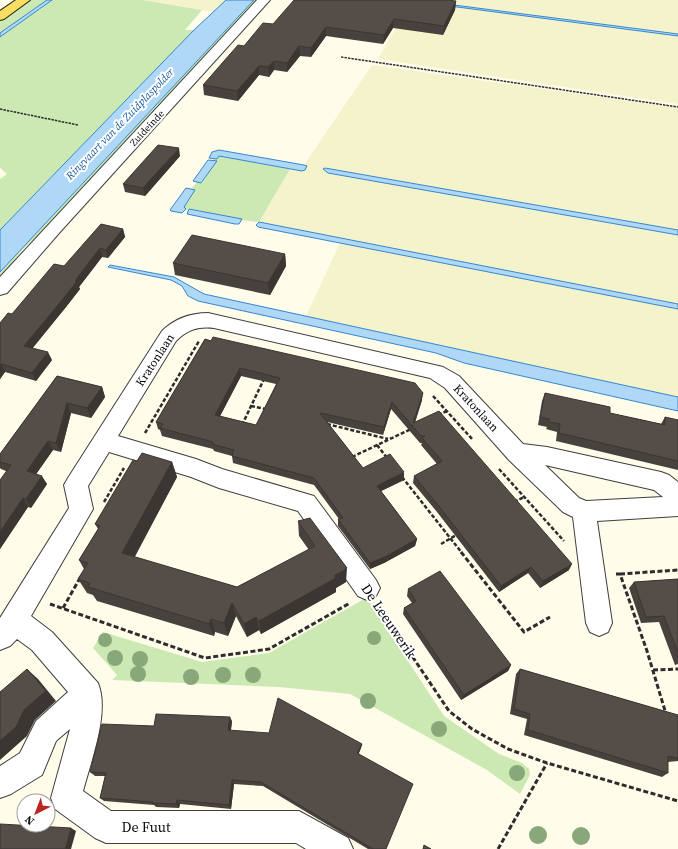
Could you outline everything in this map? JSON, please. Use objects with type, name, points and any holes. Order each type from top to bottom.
[{"type":"main road","points":[[0,16],[24,0]]},
{"type":"street","name":"Zuideinde","points":[[0,289],[54,228],[264,0]]},
{"type":"street","name":"Kratonlaan","points":[[7,629],[81,509],[76,485],[103,441],[172,332],[186,324],[197,321],[209,320],[436,372],[452,382],[517,453],[571,505],[584,511]]},
{"type":"street","name":"De Leeuwerik","points":[[103,441],[196,469],[219,478],[306,503],[367,588]]},
{"type":"street","points":[[517,453],[547,456],[661,482],[678,495]]},
{"type":"street","points":[[600,623],[584,511],[678,506]]},
{"type":"street","points":[[0,783],[31,764],[46,731],[88,693],[42,641],[7,629]]},
{"type":"street","name":"De Fuut","points":[[88,693],[88,715],[66,798],[106,827],[299,827],[337,849]]},
{"type":"path","points":[[341,57],[678,107]]},
{"type":"path","points":[[0,109],[78,125]]},
{"type":"path","points":[[240,427],[265,377]]},
{"type":"path","points":[[251,406],[266,410]]},
{"type":"path","points":[[434,417],[447,411]]},
{"type":"path","points":[[320,422],[389,439]]},
{"type":"path","points":[[347,462],[352,457],[415,427]]},
{"type":"path","points":[[377,445],[392,464]]},
{"type":"path","points":[[402,476],[524,632],[550,616]]},
{"type":"path","points":[[511,504],[524,497]]},
{"type":"path","points":[[441,544],[464,530]]},
{"type":"path","points":[[620,574],[678,570]]},
{"type":"path","points":[[28,597],[205,658],[269,649],[362,596],[367,588]]},
{"type":"path","name":"De Leeuwerik","points":[[367,588],[449,711],[472,729],[508,749],[547,763],[678,801]]},
{"type":"path","points":[[653,670],[678,669]]},
{"type":"path","points":[[498,849],[547,763]]},
{"type":"green space","points":[[31,0],[47,0],[0,33],[0,21]]},
{"type":"green space","points":[[52,0],[143,0],[202,10],[185,30],[194,30],[0,230],[0,179],[7,174],[0,168],[0,37]]},
{"type":"green space","points":[[143,0],[226,0],[215,12]]},
{"type":"green space","points":[[254,0],[259,0],[45,229],[23,249],[0,279],[0,272]]},
{"type":"green space","points":[[678,0],[678,34],[423,1]]},
{"type":"green space","points":[[419,2],[678,36],[678,104],[378,59],[401,19]]},
{"type":"green space","points":[[372,65],[678,108],[678,230],[325,168],[328,173],[678,235],[678,304],[259,222],[290,169],[305,170],[307,166],[304,165]]},
{"type":"green space","points":[[219,156],[290,169],[259,222],[190,209],[185,210],[184,207],[195,190],[191,189],[197,182],[202,183],[216,161],[213,160],[217,159]]},
{"type":"green space","points":[[340,243],[678,309],[678,397],[306,316]]},
{"type":"green space","points":[[364,599],[370,603],[444,716],[499,754],[522,763],[529,769],[530,775],[520,794],[487,770],[350,694],[279,687],[112,680],[117,675],[93,648],[103,632],[202,662],[269,653]]},
{"type":"water","points":[[47,0],[52,0],[0,37],[0,33]]},
{"type":"water","name":"Ringvaart van de Zuidplaspolder","points":[[226,0],[254,0],[0,272],[0,230],[194,30]]},
{"type":"water","points":[[423,1],[678,34],[678,36],[419,2]]},
{"type":"water","points":[[219,150],[307,166],[305,170],[302,171],[219,156],[217,159],[209,158],[212,152]]},
{"type":"water","points":[[208,160],[217,161],[201,183],[193,181]]},
{"type":"water","points":[[325,168],[678,230],[678,235],[328,173],[323,169]]},
{"type":"water","points":[[186,188],[195,190],[184,207],[186,209],[182,213],[171,211],[170,210]]},
{"type":"water","points":[[189,209],[242,219],[239,224],[235,224],[187,214]]},
{"type":"water","points":[[259,222],[678,304],[678,309],[258,227],[256,225]]},
{"type":"water","points":[[110,265],[174,277],[204,294],[678,397],[678,411],[464,363],[436,353],[198,301],[188,296],[182,286],[171,280],[108,267]]},
{"type":"building","points":[[294,0],[456,1],[444,26],[394,19],[384,35],[326,27],[311,48],[299,46],[287,63],[274,61],[268,67],[259,66],[237,91],[203,85],[238,45],[244,46],[263,23],[273,24]]},
{"type":"building","points":[[158,145],[179,148],[143,188],[123,184]]},
{"type":"building","points":[[101,224],[123,229],[106,250],[100,248],[75,281],[77,281],[24,346],[48,352],[32,373],[1,364],[0,365],[0,323],[8,313],[12,314],[54,264],[64,266]]},
{"type":"building","points":[[192,235],[285,254],[268,283],[173,263]]},
{"type":"building","points":[[213,337],[415,383],[423,393],[413,423],[439,411],[572,564],[543,581],[531,567],[501,586],[414,476],[442,461],[422,438],[425,436],[421,436],[392,402],[384,427],[320,413],[363,468],[390,454],[404,472],[377,486],[417,539],[385,557],[370,563],[338,519],[343,518],[314,478],[232,456],[234,450],[212,444],[213,442],[160,428],[163,424],[156,422],[205,339],[211,341]],"holes":[[[240,368],[280,378],[256,425],[215,415]]]},
{"type":"building","points":[[57,376],[102,387],[87,408],[67,403],[56,443],[48,441],[27,471],[42,476],[26,499],[23,498],[0,532],[0,480],[11,465],[0,462],[0,454]]},
{"type":"building","points":[[545,393],[610,407],[610,413],[665,425],[665,417],[678,420],[678,461],[559,433],[560,424],[549,422],[549,419],[540,417]]},
{"type":"building","points":[[142,453],[172,462],[122,553],[237,587],[315,546],[298,521],[310,518],[347,568],[334,576],[336,578],[259,621],[256,617],[244,624],[232,603],[224,623],[211,619],[209,624],[88,587],[90,583],[78,579],[88,563],[79,560],[100,526],[95,524],[133,460],[137,461]]},
{"type":"building","points":[[440,571],[511,665],[464,695],[404,608],[416,601],[408,589]]},
{"type":"building","points":[[678,579],[678,653],[664,616],[646,617],[634,582]]},
{"type":"building","points":[[27,669],[46,691],[24,710],[16,727],[0,741],[0,692]]},
{"type":"building","points":[[520,669],[678,715],[678,758],[668,756],[668,773],[528,730],[530,714],[514,709]]},
{"type":"building","points":[[278,698],[362,744],[357,753],[413,784],[386,849],[373,849],[261,782],[232,780],[229,805],[177,800],[176,804],[152,803],[153,802],[100,798],[106,773],[90,772],[102,724],[154,726],[156,714],[230,717],[228,730],[269,733]]},
{"type":"building","points":[[0,824],[16,825],[16,833],[56,833],[56,827],[71,828],[65,849],[0,849]]},
{"type":"building","points":[[424,845],[431,849],[423,849]]}]
